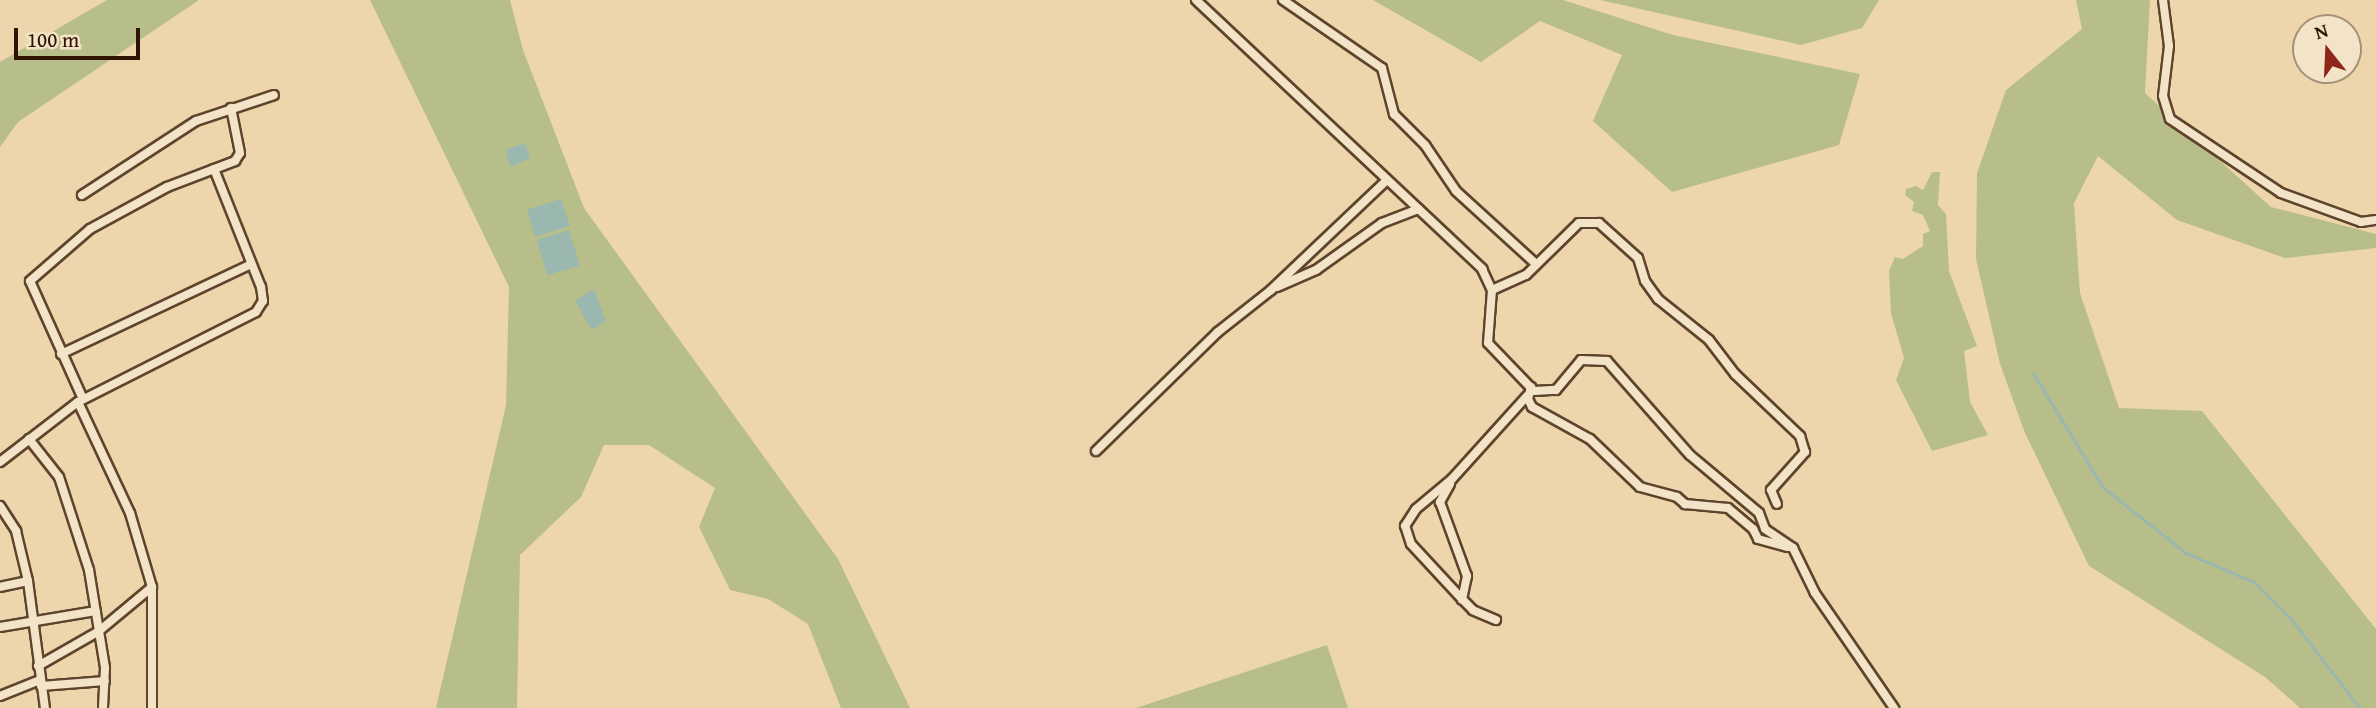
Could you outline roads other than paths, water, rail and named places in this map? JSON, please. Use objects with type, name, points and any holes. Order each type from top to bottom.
[{"type":"street","points":[[1196,0],[1482,269],[1492,290],[1488,343],[1529,391],[1532,407],[1590,439],[1640,487],[1677,497],[1685,504],[1728,508],[1753,529],[1758,539],[1793,548]]},
{"type":"street","points":[[1283,0],[1382,68],[1394,114],[1425,145],[1457,191],[1536,264]]},
{"type":"street","points":[[2163,0],[2169,46],[2163,96],[2170,119],[2281,192],[2361,222],[2376,220]]},
{"type":"street","points":[[82,195],[172,134],[231,108],[274,95]]},
{"type":"street","points":[[152,708],[152,587],[130,513],[31,290],[31,279],[90,229],[167,187],[235,161],[240,153],[231,108]]},
{"type":"street","points":[[0,462],[81,401],[256,312],[262,301],[251,264],[214,169]]},
{"type":"street","points":[[1096,451],[1217,332],[1271,290],[1387,180]]},
{"type":"street","points":[[1271,290],[1316,270],[1382,223],[1418,209]]},
{"type":"street","points":[[1492,290],[1511,285],[1579,223],[1588,220],[1624,243],[1638,258],[1645,281],[1658,299],[1709,340],[1735,374],[1802,439],[1805,452],[1771,490],[1777,503]]},
{"type":"street","points":[[61,354],[251,264]]},
{"type":"street","points":[[1529,391],[1553,392],[1578,361],[1593,357],[1607,361],[1690,455],[1720,475],[1759,513],[1765,528],[1793,548],[1815,593],[1894,708]]},
{"type":"street","points":[[1496,620],[1474,610],[1462,599],[1405,531],[1416,509],[1452,479],[1529,391]]},
{"type":"street","points":[[29,439],[59,477],[89,570],[105,681],[103,708]]},
{"type":"street","points":[[1452,479],[1440,500],[1467,576],[1462,599]]},
{"type":"street","points":[[0,506],[16,531],[27,581],[45,708]]},
{"type":"street","points":[[0,587],[27,581]]},
{"type":"street","points":[[38,666],[99,631],[152,587]]},
{"type":"street","points":[[0,627],[32,618],[96,611]]},
{"type":"street","points":[[0,696],[41,683],[105,681]]},
{"type":"water","points":[[525,143],[530,158],[510,167],[506,150]]},
{"type":"water","points":[[561,199],[570,226],[535,237],[527,210]]},
{"type":"water","points":[[569,230],[580,265],[547,275],[536,240]]},
{"type":"water","points":[[594,289],[606,321],[592,330],[575,301]]},
{"type":"waterway","points":[[2034,374],[2103,487],[2186,553],[2254,582],[2293,621],[2360,708]]}]
